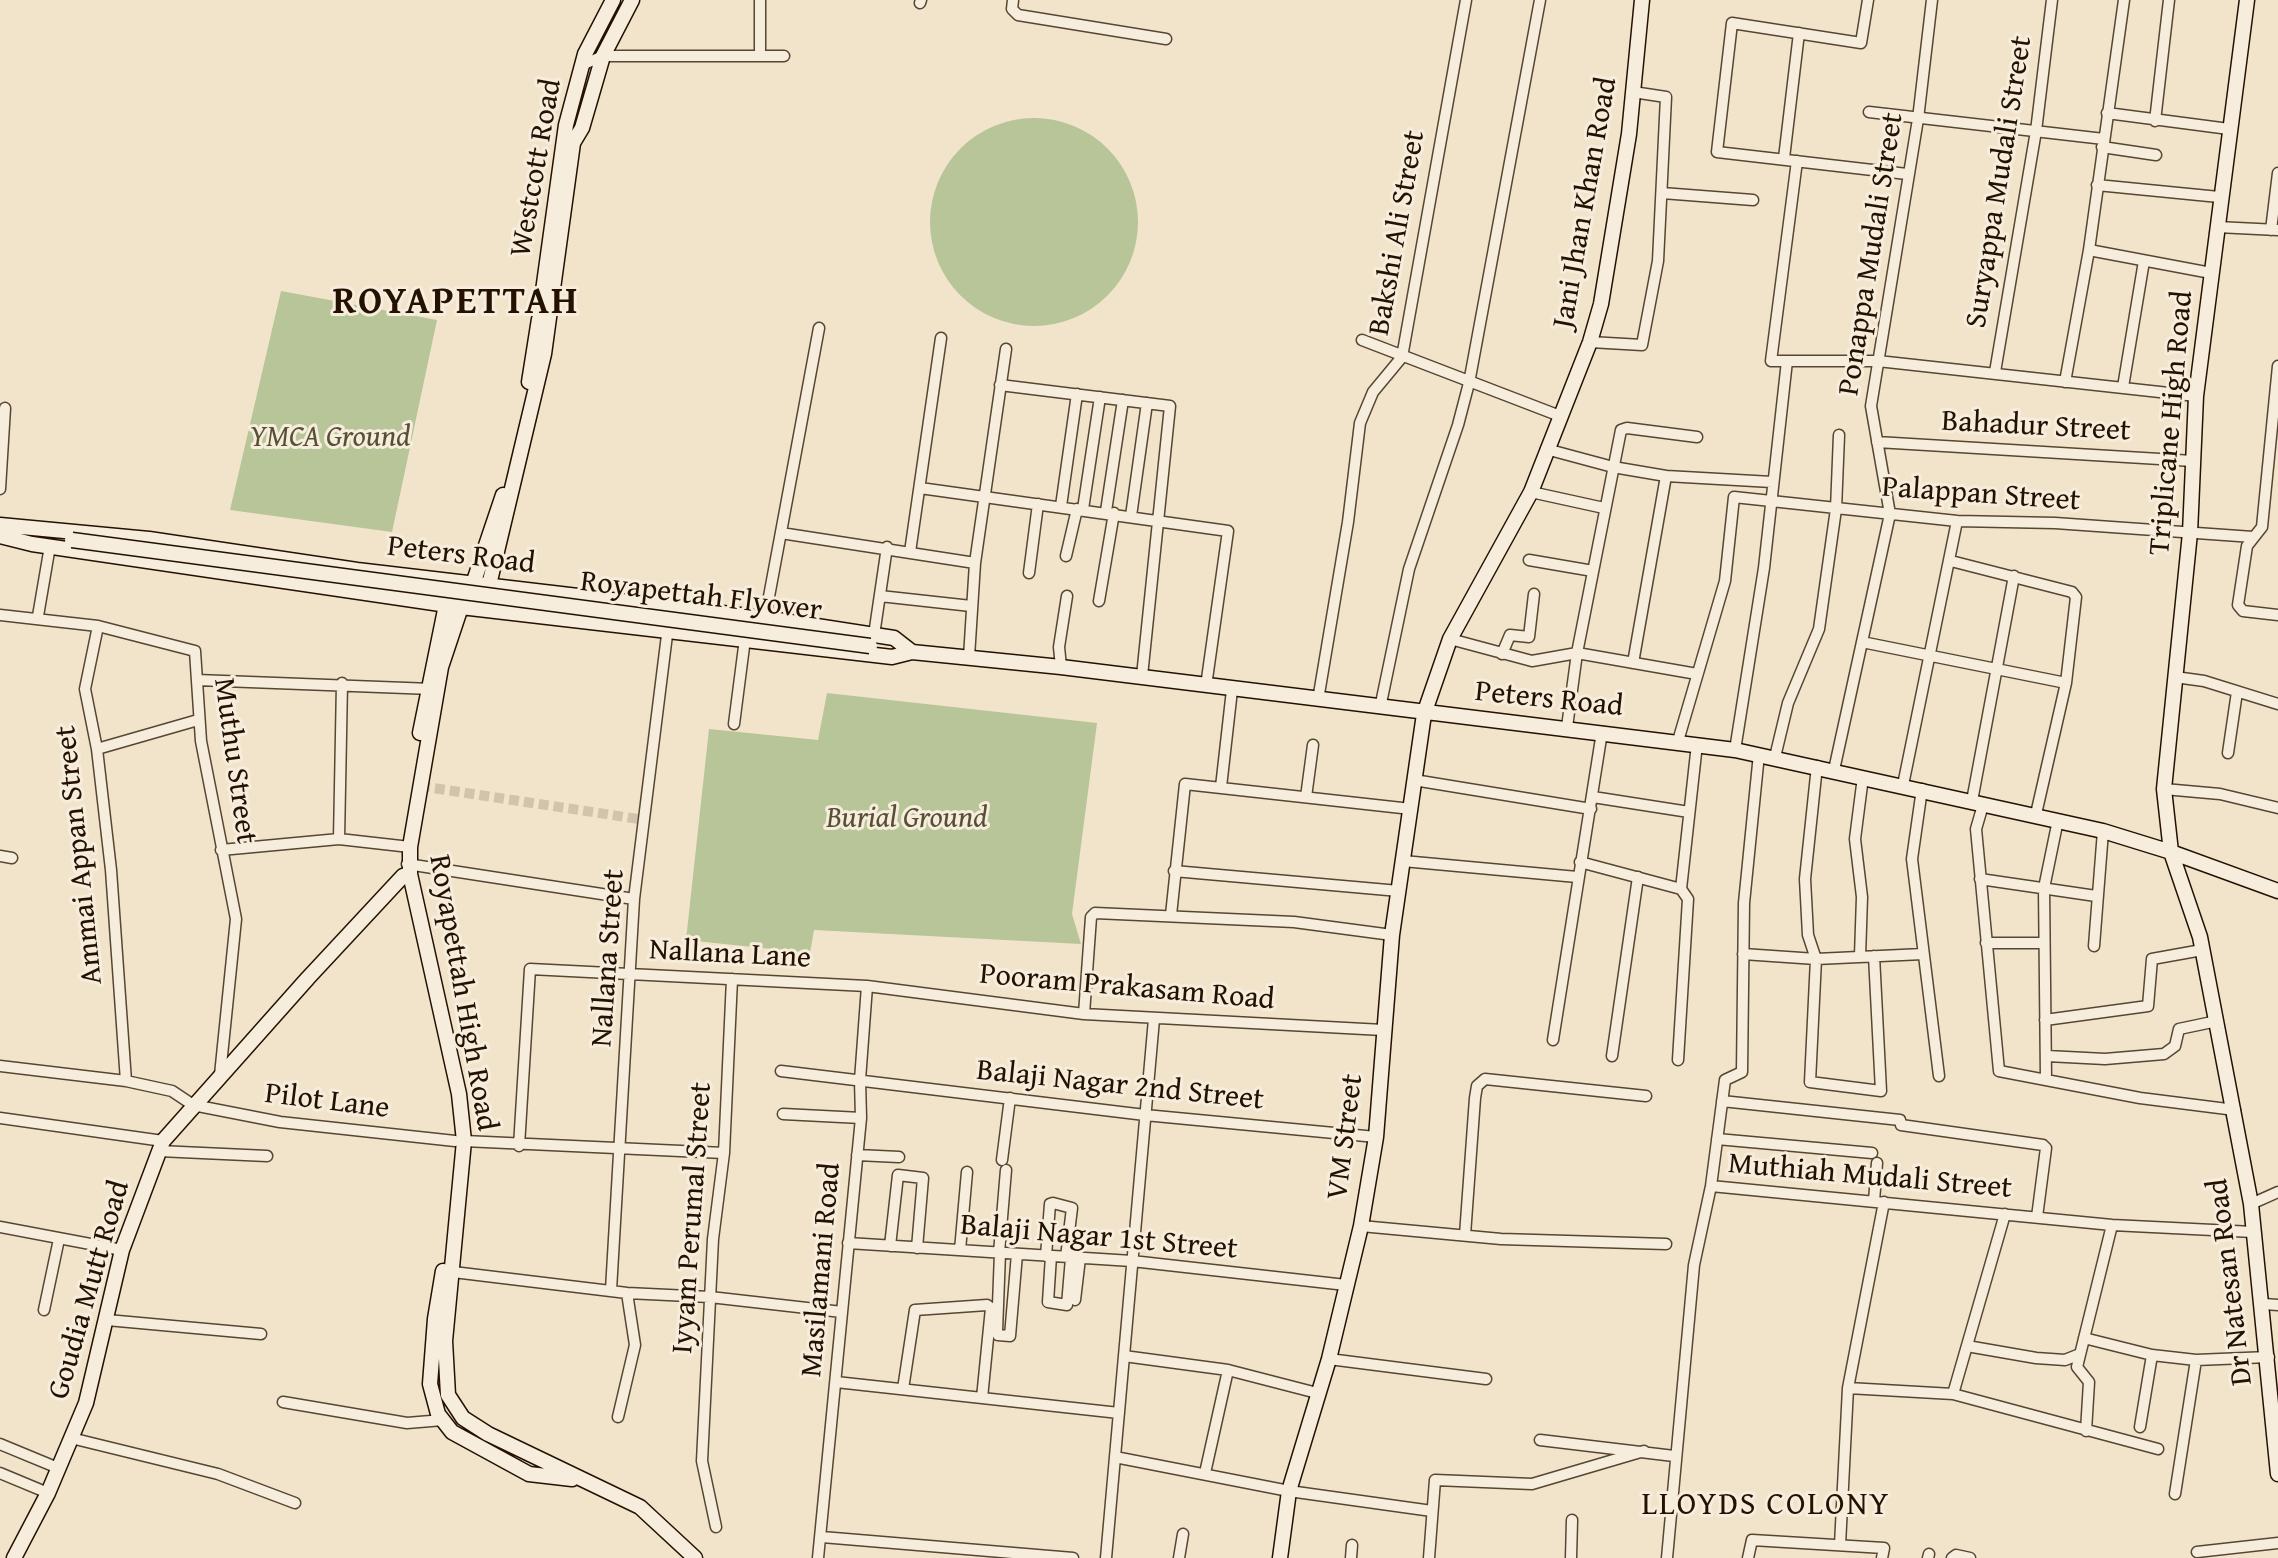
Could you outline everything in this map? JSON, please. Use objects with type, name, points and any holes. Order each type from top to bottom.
[{"type":"main road","name":"Westcott Road","points":[[473,584],[517,450],[566,125],[582,65],[599,23],[613,0]]},
{"type":"main road","name":"Westcott Road","points":[[489,585],[544,354],[573,143],[582,128],[603,56],[632,0]]},
{"type":"main road","name":"Jani Jhan Khan Road","points":[[1424,714],[1450,639],[1531,492],[1546,449],[1579,378],[1590,342],[1601,304],[1633,92],[1642,0]]},
{"type":"main road","name":"Triplicane High Road","points":[[2171,852],[2164,789],[2190,533],[2196,396],[2219,197],[2247,0]]},
{"type":"main road","name":"Peters Road","points":[[0,525],[24,533]]},
{"type":"main road","name":"Royapettah Flyover","points":[[24,533],[30,532],[53,542],[872,640],[912,652]]},
{"type":"main road","name":"Peters Road","points":[[0,536],[24,533],[176,542],[473,584],[765,618],[872,640]]},
{"type":"main road","name":"Peters Road","points":[[53,542],[454,606],[892,657],[912,652],[1061,667],[1424,714],[1678,741],[1775,757],[2036,814],[2171,852],[2278,891]]},
{"type":"main road","points":[[454,606],[473,584]]},
{"type":"main road","points":[[454,606],[489,585]]},
{"type":"main road","name":"Royapettah High Road","points":[[454,606],[441,667],[432,689],[406,847],[406,870],[453,1100],[456,1141],[445,1352],[448,1395],[463,1418],[488,1434],[640,1507],[695,1558]]},
{"type":"main road","name":"VM Street","points":[[1280,1558],[1289,1491],[1329,1359],[1361,1226],[1376,1137],[1392,935],[1424,714]]},
{"type":"main road","name":"Dr Natesan Road","points":[[2171,852],[2202,950],[2235,1110],[2253,1232],[2271,1305],[2269,1357],[2278,1474]]},
{"type":"main road","name":"Goudia Mutt Road","points":[[14,1558],[48,1493],[95,1378],[122,1250],[161,1146],[193,1105],[406,870]]},
{"type":"main road","name":"Royapettah High Road","points":[[443,1420],[430,1384],[435,1319],[447,1271]]},
{"type":"main road","points":[[443,1420],[452,1432],[529,1474],[584,1481]]},
{"type":"street","points":[[760,0],[760,56]]},
{"type":"street","points":[[1013,0],[1012,9],[1018,15],[1166,39]]},
{"type":"street","name":"Bakshi Ali Street","points":[[1318,700],[1348,522],[1360,423],[1373,392],[1402,357],[1466,0]]},
{"type":"street","points":[[1380,708],[1409,569],[1469,383],[1540,0]]},
{"type":"street","points":[[1868,0],[1861,43],[1732,23],[1717,152],[1907,174]]},
{"type":"street","name":"Ponappa Mudali Street","points":[[1890,514],[1871,406],[1918,119],[1932,0]]},
{"type":"street","name":"Suryappa Mudali Street","points":[[1995,372],[2036,131],[2052,0]]},
{"type":"street","points":[[2065,382],[2089,250],[2124,0]]},
{"type":"street","points":[[2155,121],[2169,0]]},
{"type":"street","points":[[1784,158],[1799,33]]},
{"type":"street","points":[[582,65],[603,56],[784,56]]},
{"type":"street","points":[[1590,342],[1642,345],[1658,261],[1666,97],[1633,92]]},
{"type":"street","points":[[1869,112],[2036,131],[2156,155]]},
{"type":"street","points":[[2107,113],[2229,129]]},
{"type":"street","points":[[1797,161],[1771,361],[1878,361],[2196,396]]},
{"type":"street","points":[[2217,227],[2275,230],[2278,173]]},
{"type":"street","points":[[2097,185],[2219,197]]},
{"type":"street","points":[[1662,193],[1753,200]]},
{"type":"street","points":[[2089,250],[2211,273]]},
{"type":"street","points":[[2123,387],[2144,261]]},
{"type":"street","points":[[765,618],[819,328]]},
{"type":"street","points":[[910,552],[941,338]]},
{"type":"street","points":[[1362,340],[1560,416]]},
{"type":"street","points":[[969,657],[975,563],[1006,349]]},
{"type":"street","points":[[1735,750],[1753,654],[1787,361]]},
{"type":"street","points":[[2278,366],[2262,527],[2247,546],[2239,609],[2278,615]]},
{"type":"street","points":[[1000,385],[1170,406],[1142,676]]},
{"type":"street","points":[[1061,506],[1077,394]]},
{"type":"street","points":[[1066,556],[1080,509],[1100,397]]},
{"type":"street","points":[[1099,601],[1123,400]]},
{"type":"street","points":[[1131,516],[1147,403]]},
{"type":"street","points":[[0,489],[5,408]]},
{"type":"street","points":[[1567,727],[1577,653],[1621,430],[1627,428],[1697,437]]},
{"type":"street","points":[[1775,757],[1788,703],[1819,629],[1836,509],[1839,435]]},
{"type":"street","name":"Bahadur Street","points":[[1877,442],[2193,461]]},
{"type":"street","points":[[1546,449],[1613,467],[1666,476],[1772,482]]},
{"type":"street","points":[[1633,663],[1666,476]]},
{"type":"street","points":[[920,488],[1227,530],[1206,686]]},
{"type":"street","points":[[1531,492],[1604,508]]},
{"type":"street","name":"Palappan Street","points":[[1697,674],[1725,581],[1731,500],[1734,497],[1957,521],[2055,523],[2253,537]]},
{"type":"street","points":[[1029,573],[1038,504]]},
{"type":"street","points":[[1834,770],[1890,514]]},
{"type":"street","points":[[1903,785],[1957,521]]},
{"type":"street","points":[[781,533],[975,563]]},
{"type":"street","points":[[38,616],[53,542]]},
{"type":"street","points":[[872,640],[887,547]]},
{"type":"street","points":[[1529,560],[1593,571]]},
{"type":"street","points":[[1951,561],[2075,594],[2066,683],[2036,814]]},
{"type":"street","points":[[2014,576],[1976,829],[1999,1071],[2140,1098],[2235,1110]]},
{"type":"street","points":[[1502,654],[1510,635],[1529,637],[1534,594]]},
{"type":"street","points":[[880,596],[971,606]]},
{"type":"street","points":[[1061,667],[1059,647],[1067,596]]},
{"type":"street","name":"Nallana Street","points":[[611,1290],[634,899],[672,607]]},
{"type":"street","name":"Muthu Street","points":[[0,615],[38,616],[98,626],[142,639],[189,646],[195,651],[198,720],[236,919],[220,1075]]},
{"type":"street","name":"Ammai Appan Street","points":[[98,626],[85,689],[97,749],[111,870],[126,1081]]},
{"type":"street","points":[[734,724],[745,639]]},
{"type":"street","points":[[1450,639],[1532,661],[1577,653],[1697,674],[1678,741]]},
{"type":"street","points":[[1862,642],[2066,683]]},
{"type":"street","points":[[2175,677],[2204,681],[2278,704]]},
{"type":"street","points":[[197,680],[342,683],[432,689]]},
{"type":"street","points":[[339,839],[342,683]]},
{"type":"street","points":[[1221,787],[1232,690]]},
{"type":"street","points":[[2228,753],[2237,692]]},
{"type":"street","points":[[97,749],[198,720]]},
{"type":"street","points":[[1553,1040],[1602,732]]},
{"type":"street","points":[[1681,889],[1697,744]]},
{"type":"street","points":[[1306,797],[1313,745]]},
{"type":"street","points":[[1711,1186],[1725,1078],[1742,1072],[1745,1038],[1743,954],[1749,830],[1759,754]]},
{"type":"street","points":[[1817,766],[1805,879],[1808,935],[1816,959],[1810,1082],[1881,1091],[1874,956]]},
{"type":"street","points":[[1860,956],[1862,897],[1855,839],[1863,777]]},
{"type":"street","points":[[1414,780],[1591,809]]},
{"type":"street","points":[[1171,915],[1182,788],[1187,784],[1411,809]]},
{"type":"street","points":[[1922,789],[1912,859],[1939,1076]]},
{"type":"street","points":[[2164,789],[2220,794],[2278,808]]},
{"type":"street","points":[[1593,797],[1689,812]]},
{"type":"street","points":[[2046,1079],[2044,888],[2058,820]]},
{"type":"street","points":[[2094,946],[2103,831]]},
{"type":"street","points":[[221,850],[339,839],[406,847]]},
{"type":"street","points":[[1403,861],[1577,877]]},
{"type":"street","points":[[1580,862],[1681,889],[1688,899],[1678,1060]]},
{"type":"street","points":[[406,870],[634,899]]},
{"type":"street","points":[[1174,871],[1399,891]]},
{"type":"street","points":[[1612,1056],[1638,877]]},
{"type":"street","points":[[1980,879],[2096,896]]},
{"type":"street","points":[[1084,1014],[1093,915],[1171,915],[1294,922],[1392,935]]},
{"type":"street","points":[[1986,943],[2043,943]]},
{"type":"street","points":[[2045,1020],[2148,1006],[2152,959],[2202,950]]},
{"type":"street","points":[[1743,954],[1816,959],[1923,954]]},
{"type":"street","name":"Nallana Lane","points":[[519,1146],[528,969],[867,986]]},
{"type":"street","name":"Iyyam Perumal Street","points":[[716,1527],[702,1461],[710,1297],[724,1153],[732,979]]},
{"type":"street","name":"Pooram Prakasam Road","points":[[867,986],[1084,1014],[1383,1030]]},
{"type":"street","name":"Masilamani Road","points":[[818,1558],[861,1118],[860,1080],[867,986]]},
{"type":"street","points":[[1106,1558],[1154,1019]]},
{"type":"street","points":[[2047,1056],[2105,1059],[2164,1054],[2175,1046],[2179,1029],[2217,1021]]},
{"type":"street","name":"Pilot Lane","points":[[0,1066],[126,1081],[172,1091],[193,1105],[280,1122],[519,1146],[724,1153]]},
{"type":"street","name":"Balaji Nagar 2nd Street","points":[[781,1071],[1145,1115],[1376,1137]]},
{"type":"street","points":[[1465,1235],[1475,1098],[1477,1086],[1485,1079],[1646,1096]]},
{"type":"street","points":[[1010,1098],[1004,1165],[998,1335],[1010,1336],[1017,1254]]},
{"type":"street","points":[[1722,1101],[1900,1120],[1901,1125],[2043,1145],[2046,1148],[2037,1217]]},
{"type":"street","points":[[783,1114],[861,1118]]},
{"type":"street","points":[[0,1118],[161,1146],[267,1156]]},
{"type":"street","points":[[1717,1139],[1874,1158],[1879,1201],[1848,1388],[1840,1545]]},
{"type":"street","points":[[857,1155],[899,1157]]},
{"type":"street","points":[[960,1250],[967,1172]]},
{"type":"street","points":[[890,1246],[898,1175],[923,1178],[917,1248]]},
{"type":"street","name":"Muthiah Mudali Street","points":[[1667,1558],[1694,1265],[1711,1186],[2112,1225],[2253,1232]]},
{"type":"street","points":[[2251,1204],[2278,1192]]},
{"type":"street","points":[[1046,1256],[1053,1203],[1072,1208],[1074,1304]]},
{"type":"street","points":[[1044,1204],[1048,1302],[1067,1305],[1072,1258]]},
{"type":"street","points":[[1953,1394],[2005,1214]]},
{"type":"street","points":[[2086,1431],[2089,1382],[2077,1367],[2112,1225]]},
{"type":"street","points":[[1361,1226],[1465,1235],[1666,1244]]},
{"type":"street","points":[[0,1227],[122,1250]]},
{"type":"street","points":[[44,1310],[59,1239]]},
{"type":"street","name":"Balaji Nagar 1st Street","points":[[848,1243],[1132,1261],[1346,1285]]},
{"type":"street","points":[[447,1271],[627,1293],[710,1297],[842,1312]]},
{"type":"street","points":[[618,1417],[635,1345],[627,1293]]},
{"type":"street","points":[[903,1389],[915,1310],[987,1305],[991,1308],[982,1398]]},
{"type":"street","points":[[107,1320],[261,1334]]},
{"type":"street","points":[[2084,1338],[2152,1355],[2196,1360],[2269,1357]]},
{"type":"street","points":[[1967,1346],[2036,1358],[2065,1360],[2080,1354]]},
{"type":"street","points":[[2140,1427],[2152,1355]]},
{"type":"street","points":[[1124,1356],[1228,1370],[1317,1393]]},
{"type":"street","points":[[1329,1359],[1486,1379]]},
{"type":"street","points":[[2175,1494],[2196,1360]]},
{"type":"street","points":[[1205,1473],[1228,1370]]},
{"type":"street","points":[[836,1382],[1119,1413]]},
{"type":"street","points":[[1848,1388],[1953,1394],[2158,1449]]},
{"type":"street","points":[[283,1402],[407,1423],[443,1420]]},
{"type":"street","points":[[71,1438],[218,1474],[295,1503]]},
{"type":"street","points":[[1540,1440],[1674,1456]]},
{"type":"street","points":[[0,1444],[58,1468]]},
{"type":"street","points":[[1429,1558],[1435,1480],[1532,1484],[1644,1451]]},
{"type":"street","points":[[1115,1457],[1289,1491],[1432,1511]]},
{"type":"street","points":[[0,1473],[48,1493]]},
{"type":"street","points":[[1571,1558],[1572,1520]]},
{"type":"street","points":[[1179,1558],[1183,1534]]},
{"type":"street","points":[[822,1537],[1073,1558]]},
{"type":"street","points":[[1748,1558],[1752,1540],[1884,1548],[1882,1558]]},
{"type":"street","points":[[2197,1552],[2278,1543]]},
{"type":"street","points":[[1351,1558],[1352,1545]]},
{"type":"street","points":[[1952,1558],[1956,1555],[1970,1558]]},
{"type":"green space","points":[[1034,118],[1074,126],[1108,148],[1130,182],[1138,222],[1130,262],[1108,296],[1074,318],[1034,326],[994,318],[960,296],[938,262],[930,222],[938,182],[960,148],[994,126]]},
{"type":"green space","name":"YMCA Ground","points":[[281,291],[437,320],[392,532],[230,510]]},
{"type":"green space","name":"Burial Ground","points":[[827,693],[1097,723],[1072,914],[1081,944],[814,930],[810,953],[686,940],[709,729],[818,740]]},
{"type":"tunnel","points":[[420,786],[645,820]]},
{"type":"district","name":"ROYAPETTAH","points":[[456,303]]},
{"type":"district","name":"LLOYDS COLONY","points":[[1766,1506]]}]
